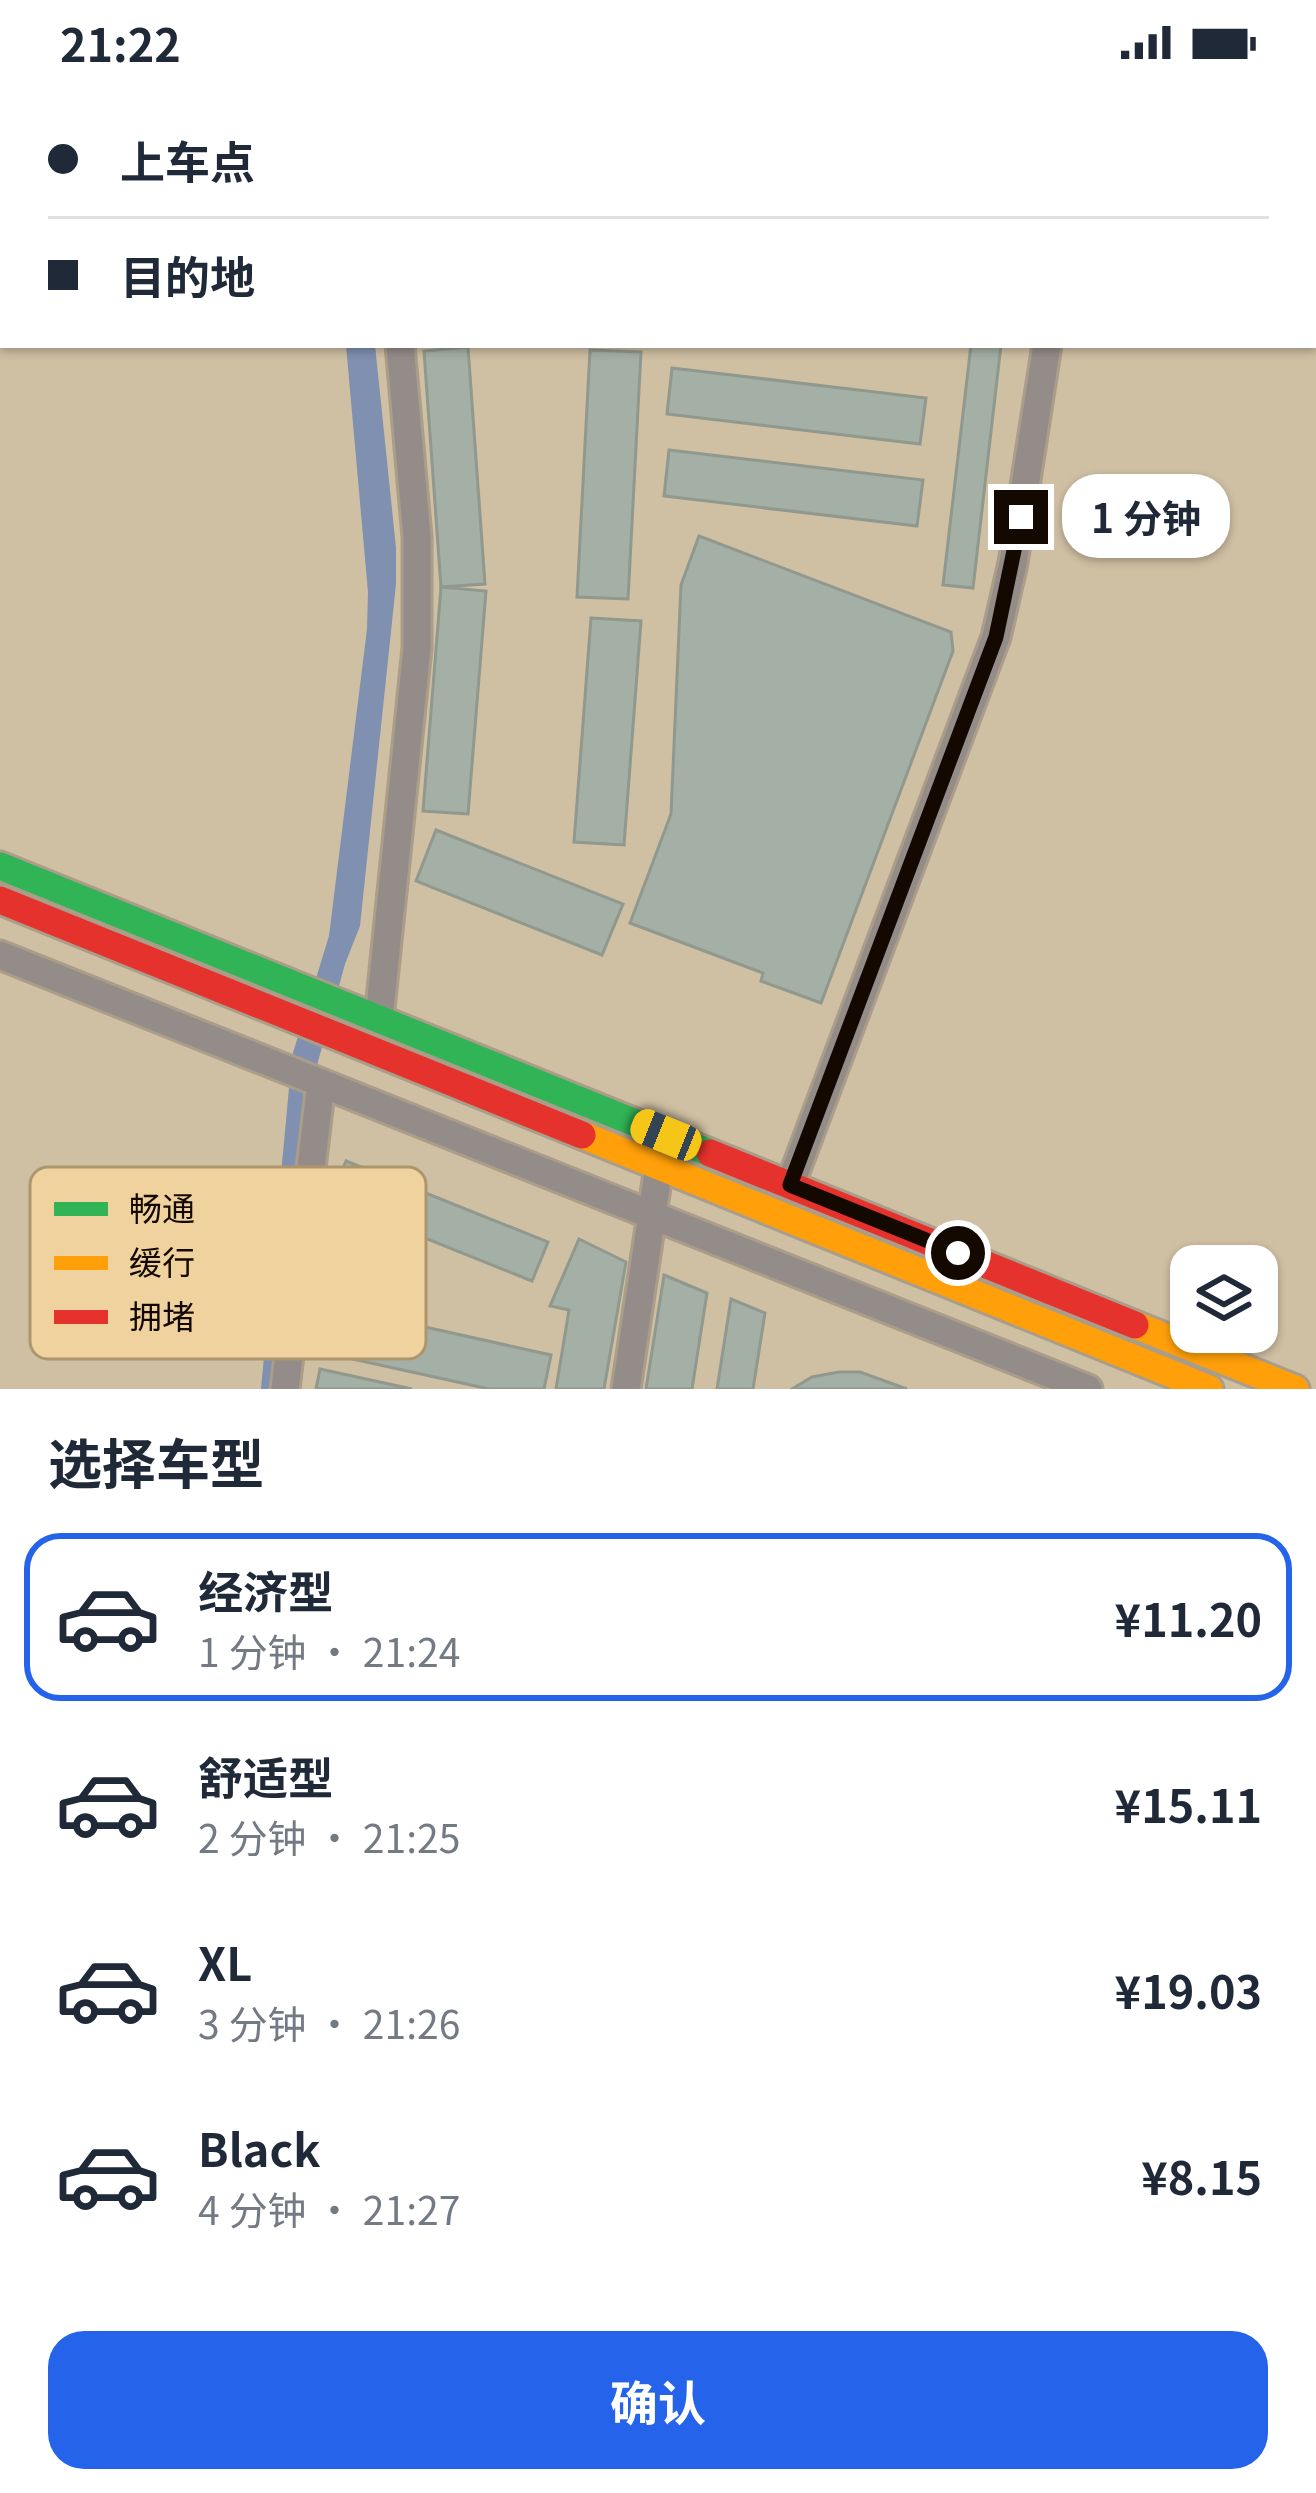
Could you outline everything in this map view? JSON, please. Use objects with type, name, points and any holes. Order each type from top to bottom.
[{"type":"main road","points":[[0,866],[1294,1389]]},
{"type":"main road","points":[[0,900],[1209,1389]]},
{"type":"street","points":[[379,1019],[417,648],[417,537],[400,348]]},
{"type":"street","points":[[790,1185],[996,637],[1013,563],[1047,348]]},
{"type":"street","points":[[0,955],[1088,1389]]},
{"type":"street","points":[[311,1167],[321,1083]]},
{"type":"street","points":[[626,1389],[659,1167]]},
{"type":"street","points":[[285,1389],[289,1359]]},
{"type":"water","points":[[346,348],[375,348],[396,584],[360,926],[309,1094],[302,1167],[282,1167],[292,1056],[329,936],[368,592]]},
{"type":"water","points":[[264,1359],[282,1359],[279,1389],[261,1389]]},
{"type":"building","points":[[468,348],[485,584],[441,587],[424,351]]},
{"type":"building","points":[[971,348],[1001,348],[973,588],[943,585]]},
{"type":"building","points":[[590,350],[641,352],[628,599],[577,597]]},
{"type":"building","points":[[672,368],[926,398],[920,444],[667,414]]},
{"type":"building","points":[[669,450],[923,480],[917,526],[664,496]]},
{"type":"building","points":[[699,536],[951,632],[953,651],[821,1003],[761,981],[763,973],[630,923],[671,814],[681,585]]},
{"type":"building","points":[[441,587],[486,591],[468,814],[423,811]]},
{"type":"building","points":[[591,618],[641,621],[624,845],[574,842]]},
{"type":"building","points":[[436,830],[623,904],[602,955],[416,881]]},
{"type":"building","points":[[426,1193],[548,1242],[532,1281],[426,1238]]},
{"type":"building","points":[[579,1239],[626,1262],[604,1389],[556,1389],[569,1310],[550,1306]]},
{"type":"building","points":[[664,1275],[707,1293],[692,1389],[646,1389]]},
{"type":"building","points":[[731,1299],[765,1313],[753,1389],[717,1389]]},
{"type":"building","points":[[426,1327],[551,1355],[544,1389],[489,1389],[353,1359],[426,1359]]},
{"type":"building","points":[[320,1369],[412,1389],[316,1389]]},
{"type":"building","points":[[860,1372],[907,1389],[792,1389],[812,1377]]},
{"type":"traffic: fast","points":[[0,866],[710,1153]]},
{"type":"traffic: slow","points":[[582,1135],[1209,1389]]},
{"type":"traffic: slow","points":[[1135,1325],[1295,1389]]},
{"type":"traffic: jam","points":[[0,900],[582,1135]]},
{"type":"traffic: jam","points":[[710,1153],[1135,1325]]},
{"type":"route","points":[[958,1253],[790,1185],[996,637],[1021,517]]}]
